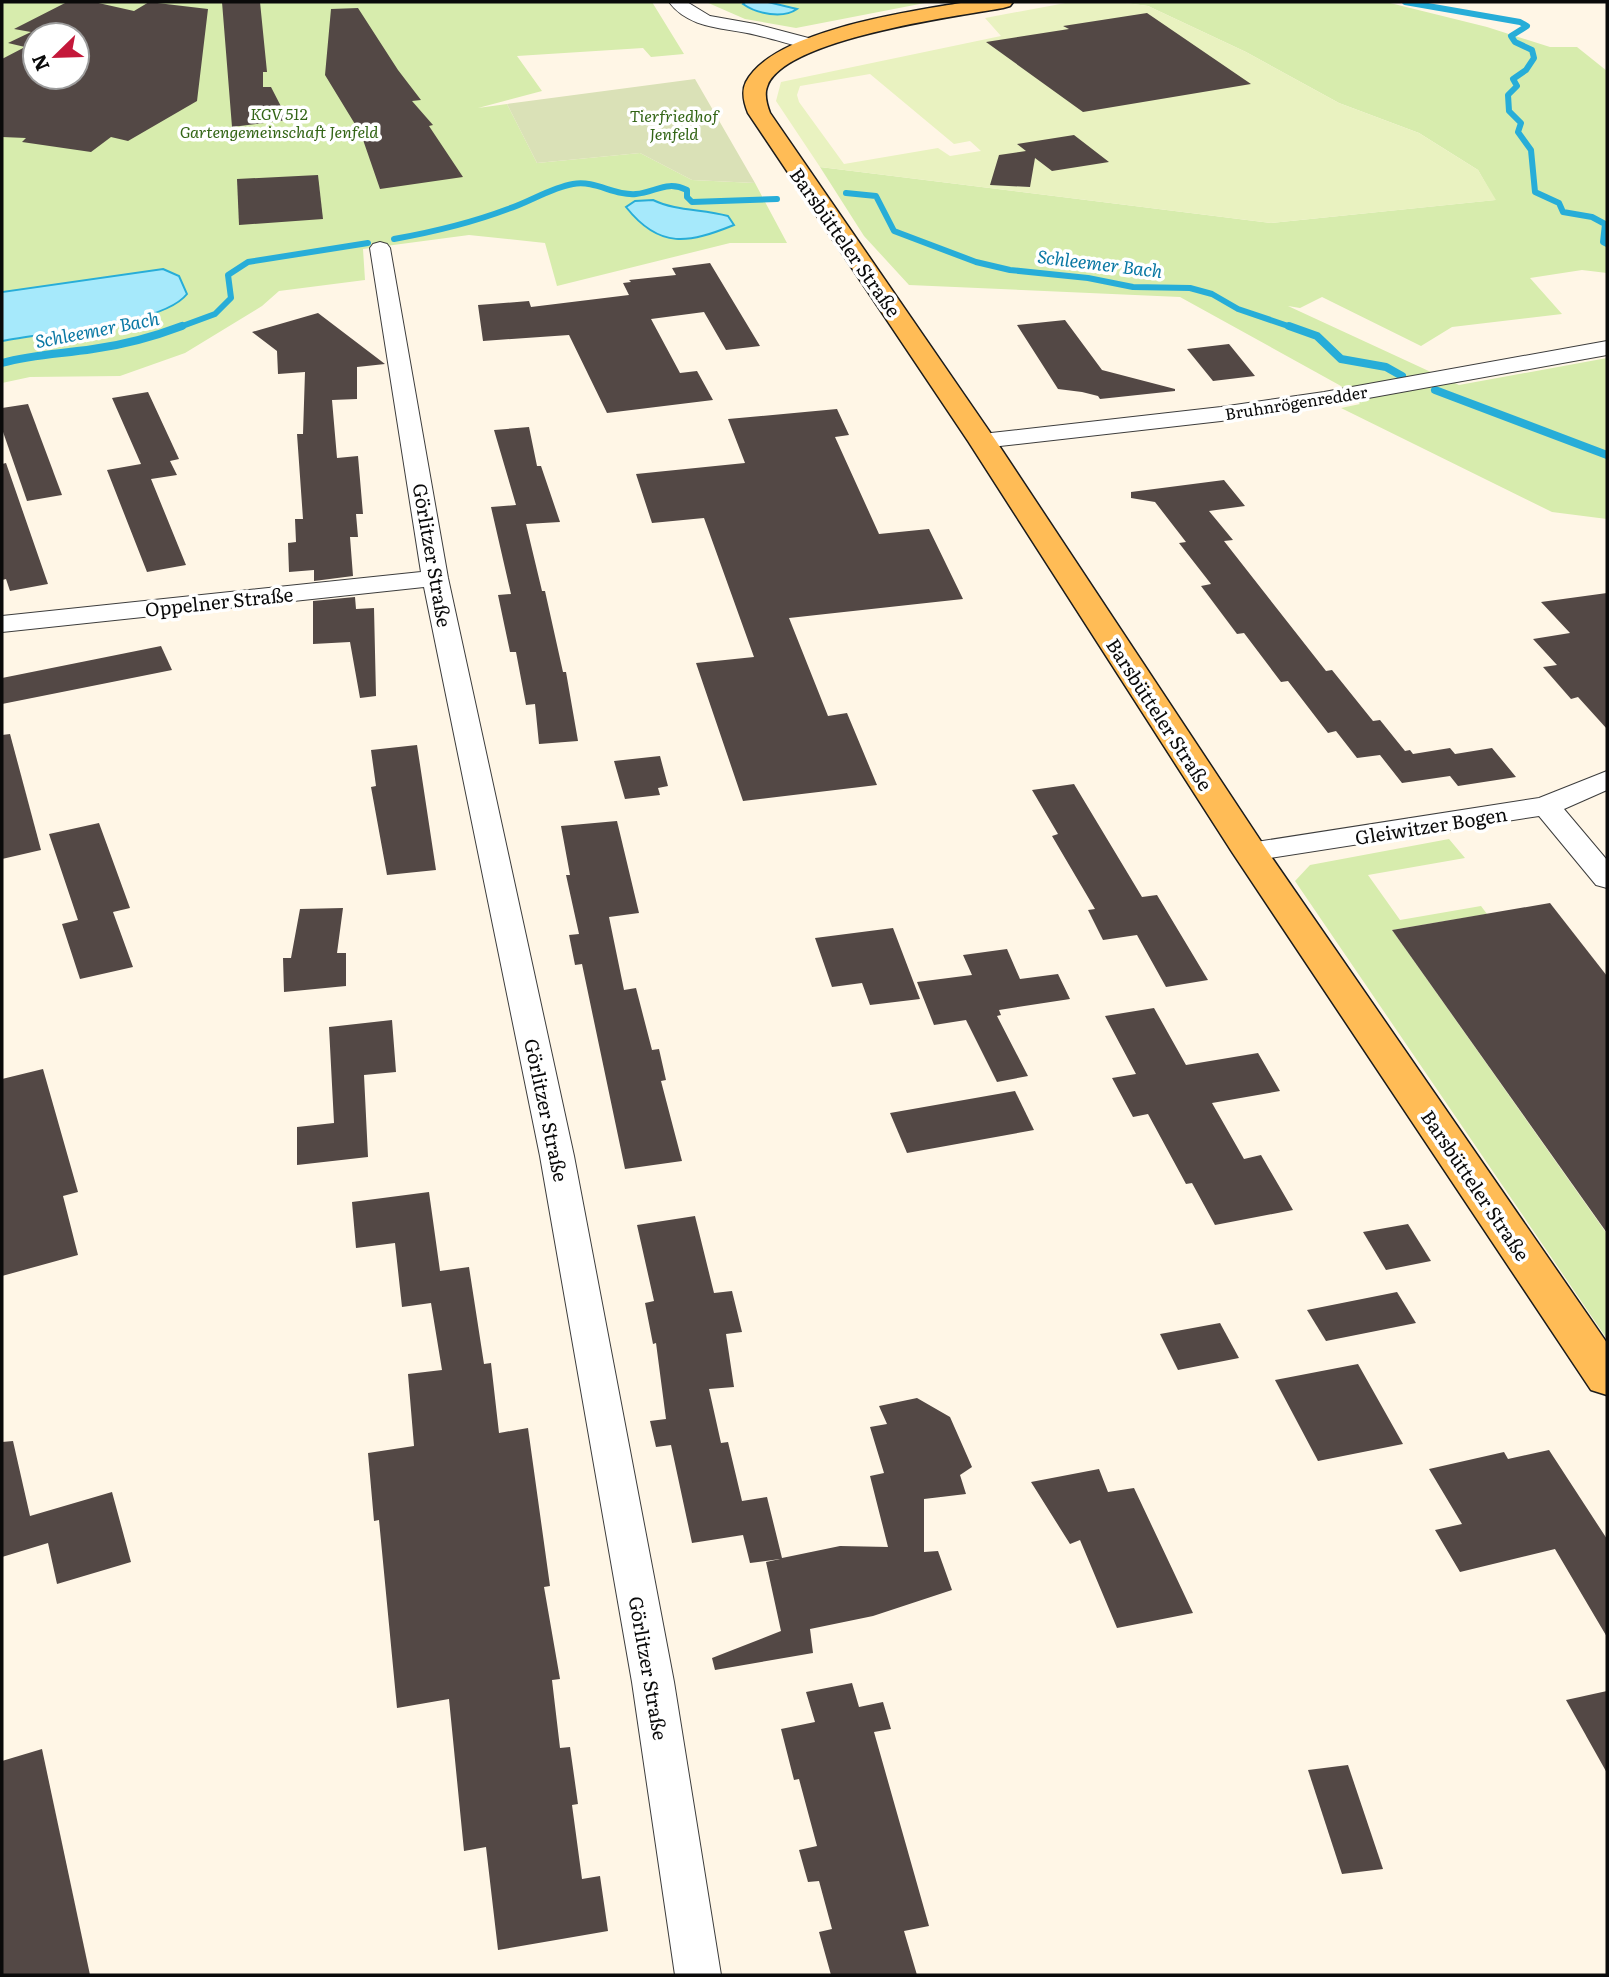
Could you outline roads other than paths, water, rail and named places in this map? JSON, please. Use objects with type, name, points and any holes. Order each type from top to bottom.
[{"type":"main road","points":[[800,48],[873,27],[1003,2]]},
{"type":"main road","name":"Barsbütteler Straße","points":[[800,48],[771,65],[758,80],[754,90],[759,113],[775,140],[982,441],[1250,852],[1607,1378]]},
{"type":"street","points":[[678,2],[693,14],[721,25],[734,34],[800,48]]},
{"type":"street","name":"Görlitzer Straße","points":[[380,248],[435,578],[557,1156],[653,1682],[698,1975]]},
{"type":"street","name":"Bruhnrögenredder","points":[[982,441],[1311,401],[1607,348]]},
{"type":"street","name":"Oppelner Straße","points":[[2,624],[435,578]]},
{"type":"street","name":"Gleiwitzer Bogen","points":[[1250,852],[1546,806],[1607,780]]},
{"type":"street","points":[[1546,806],[1607,880]]},
{"type":"water","points":[[768,2],[797,9],[785,14],[770,14],[743,4]]},
{"type":"water","points":[[653,200],[671,206],[728,216],[734,225],[689,239],[663,236],[639,221],[626,207],[635,201]]},
{"type":"water","points":[[163,269],[179,276],[187,294],[174,305],[129,321],[2,341],[2,292]]},
{"type":"waterway","points":[[1405,2],[1520,22],[1527,26],[1511,36],[1515,42],[1532,50],[1534,58],[1526,70],[1513,79],[1517,86],[1508,95],[1509,111],[1521,123],[1518,132],[1531,150],[1535,192],[1559,203],[1563,212],[1592,217],[1605,224],[1603,242],[1607,244]]},
{"type":"waterway","name":"Schleemer Bach","points":[[394,239],[480,219],[556,189],[581,183],[628,194],[680,187],[687,190],[687,197],[692,202],[777,199]]},
{"type":"waterway","name":"Schleemer Bach","points":[[846,193],[876,196],[894,231],[976,262],[1010,270],[1088,278],[1133,287],[1190,288],[1212,294],[1238,309],[1294,328]]},
{"type":"waterway","name":"Schleemer Bach","points":[[177,328],[215,314],[231,298],[228,275],[248,262],[368,243]]},
{"type":"waterway","name":"Schleemer Bach","points":[[2,363],[115,345],[182,326]]},
{"type":"waterway","name":"Schleemer Bach","points":[[1289,326],[1317,336],[1341,359],[1386,367],[1402,376]]},
{"type":"waterway","name":"Schleemer Bach","points":[[1435,390],[1607,455]]},
{"type":"park label","name":"KGV 512 Gartengemeinschaft Jenfeld","points":[[279,122]]},
{"type":"park label","name":"Tierfriedhof Jenfeld","points":[[674,124]]}]
